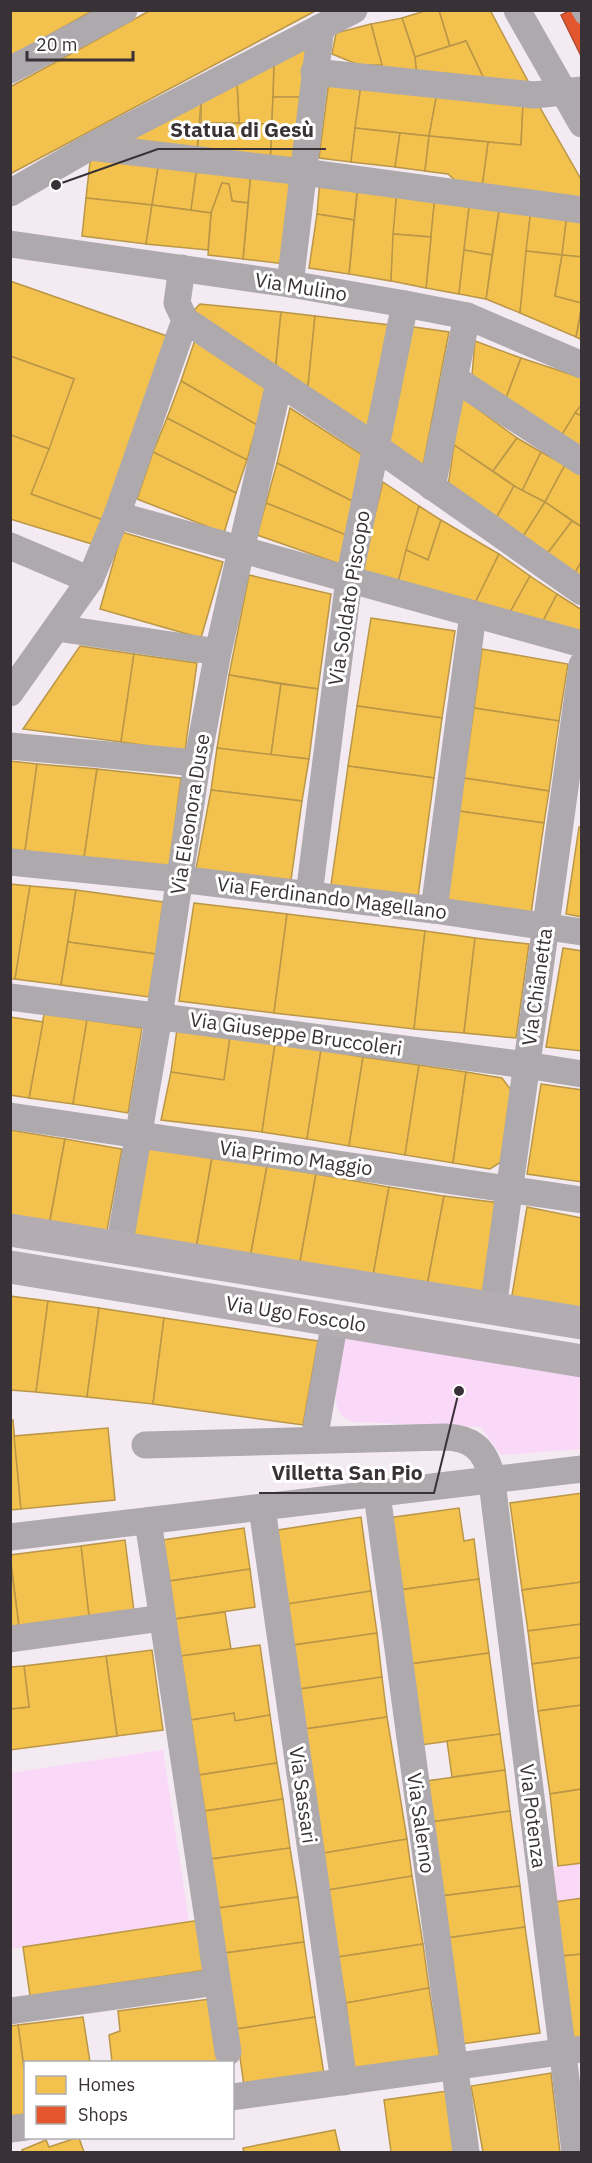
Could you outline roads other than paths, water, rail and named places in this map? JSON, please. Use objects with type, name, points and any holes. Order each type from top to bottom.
[{"type":"main road","name":"Via Ugo Foscolo","points":[[10,1230],[582,1323]]},
{"type":"main road","name":"Via Ugo Foscolo","points":[[10,1267],[582,1361]]},
{"type":"street","points":[[10,70],[124,10]]},
{"type":"street","points":[[10,193],[90,147],[354,10]]},
{"type":"street","points":[[517,10],[572,91],[582,124]]},
{"type":"street","points":[[290,284],[321,27]]},
{"type":"street","points":[[314,72],[534,95],[572,91]]},
{"type":"street","points":[[90,147],[303,172],[582,210]]},
{"type":"street","name":"Via Mulino","points":[[10,244],[290,284],[467,316],[582,365]]},
{"type":"street","points":[[182,268],[177,303],[185,320],[376,447],[582,592]]},
{"type":"street","name":"Via Soldato Piscopo","points":[[309,895],[349,579],[405,304]]},
{"type":"street","points":[[432,487],[467,316]]},
{"type":"street","points":[[10,693],[90,580],[117,514],[185,320]]},
{"type":"street","points":[[454,378],[582,462]]},
{"type":"street","name":"Via Eleonora Duse","points":[[119,1248],[159,1016],[197,764],[240,549],[279,383]]},
{"type":"street","points":[[117,514],[582,644]]},
{"type":"street","points":[[10,546],[90,580]]},
{"type":"street","points":[[434,910],[473,614]]},
{"type":"street","points":[[57,628],[218,652]]},
{"type":"street","name":"Via Chianetta","points":[[493,1308],[546,927],[572,811],[582,665]]},
{"type":"street","points":[[10,746],[197,764]]},
{"type":"street","name":"Via Ferdinando Magellano","points":[[10,862],[179,879],[434,910],[582,932]]},
{"type":"street","name":"Via Giuseppe Bruccoleri","points":[[10,997],[582,1074]]},
{"type":"street","name":"Via Primo Maggio","points":[[10,1116],[582,1200]]},
{"type":"street","points":[[314,1440],[335,1320]]},
{"type":"street","name":"Via Potenza","points":[[145,1445],[428,1436],[467,1439],[484,1457],[492,1480],[572,2050],[574,2152]]},
{"type":"street","points":[[10,1537],[582,1469]]},
{"type":"street","name":"Via Salerno","points":[[377,1494],[466,2152]]},
{"type":"street","name":"Via Sassari","points":[[262,1508],[344,2082]]},
{"type":"street","points":[[148,1521],[228,2052]]},
{"type":"street","points":[[10,1639],[162,1618]]},
{"type":"street","points":[[10,2011],[217,1982]]},
{"type":"street","points":[[234,2097],[572,2050]]},
{"type":"lane","points":[[578,10],[582,17]]},
{"type":"place","name":"Statua di Gesù","points":[[56,185]]},
{"type":"place","name":"Villetta San Pio","points":[[459,1391]]}]
